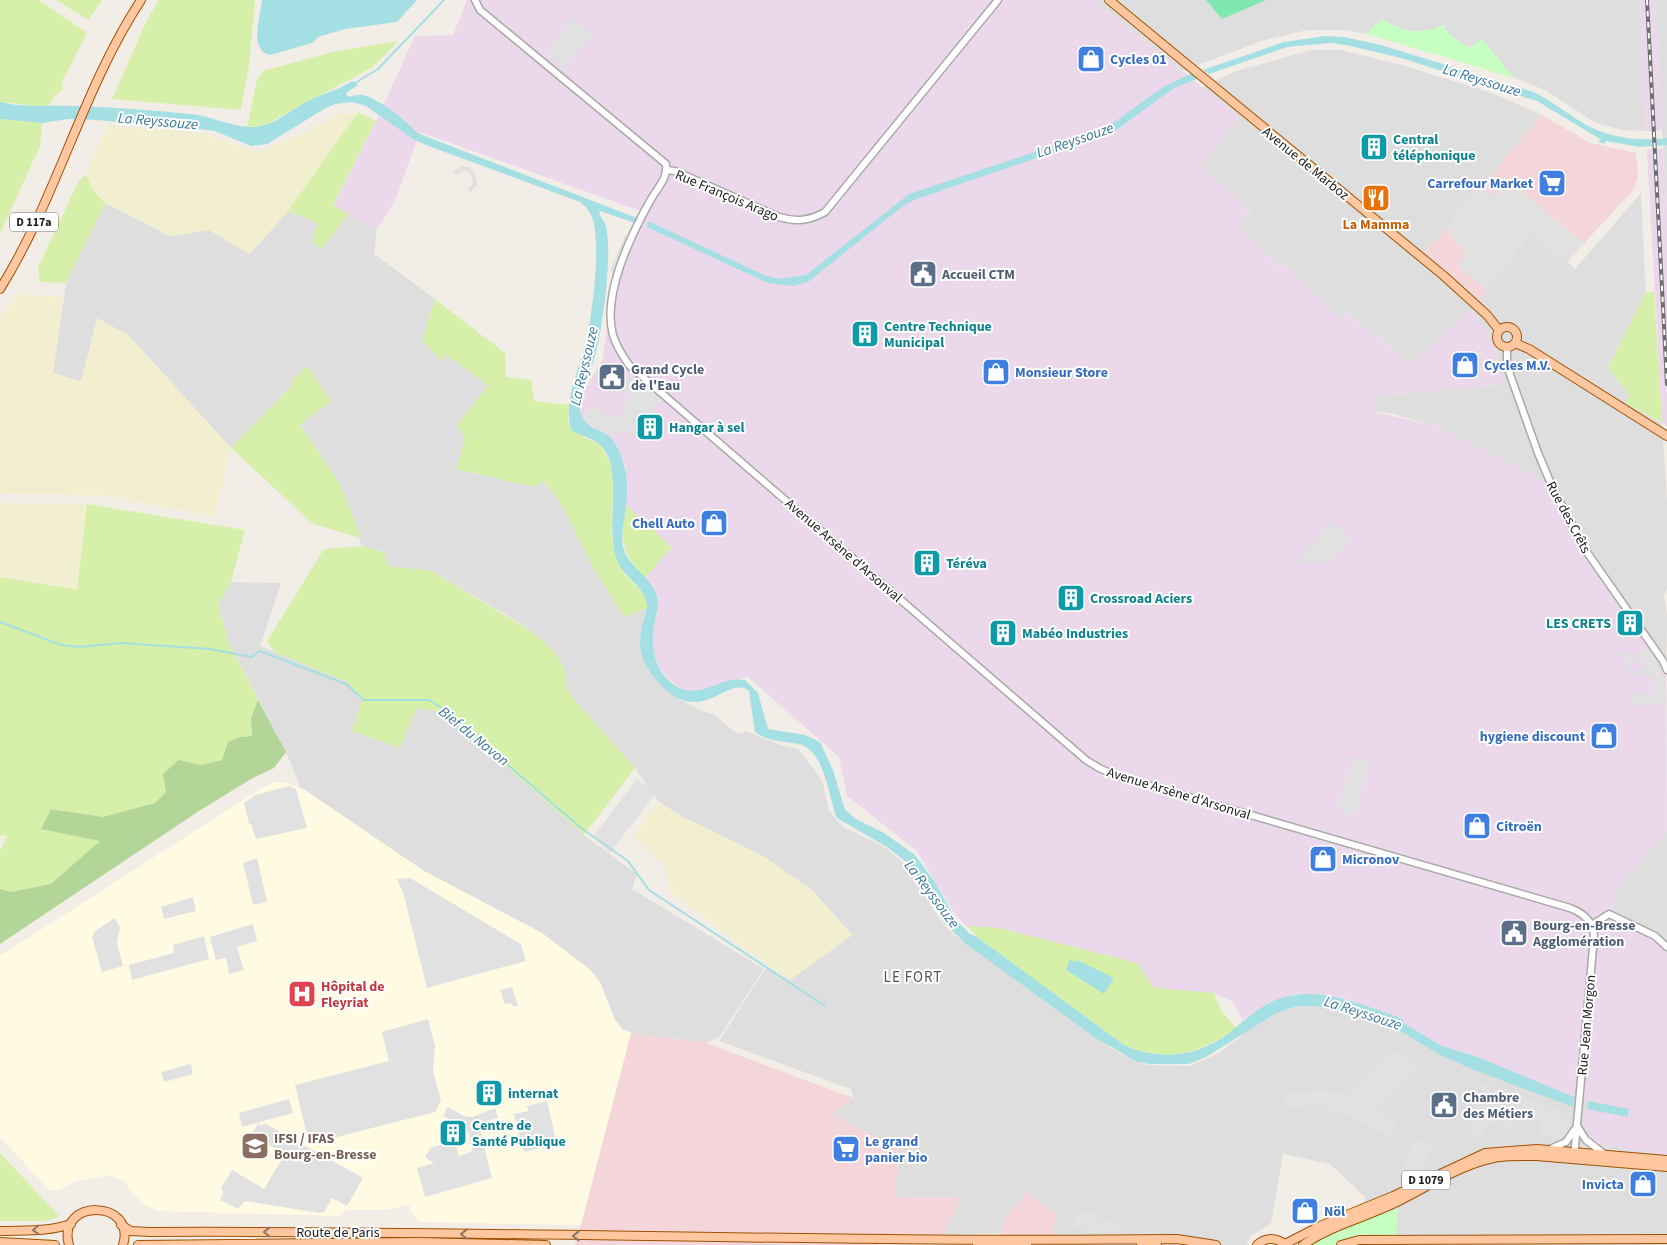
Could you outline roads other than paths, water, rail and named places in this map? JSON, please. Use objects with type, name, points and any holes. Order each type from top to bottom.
[{"type":"main road","name":"D 117a","points":[[0,289],[17,260],[115,43],[141,0]]},
{"type":"main road","name":"Avenue de Marboz","points":[[1109,0],[1444,276],[1487,314],[1499,330]]},
{"type":"main road","points":[[1506,327],[1513,329],[1517,336],[1515,343],[1507,348],[1497,341],[1499,330],[1506,327]]},
{"type":"main road","points":[[1515,343],[1529,349],[1667,436]]},
{"type":"main road","name":"D 1079","points":[[1286,1245],[1320,1226],[1393,1196],[1473,1157],[1499,1150],[1548,1150],[1667,1166]]},
{"type":"main road","name":"D 1079","points":[[1303,1245],[1325,1232],[1392,1204],[1479,1162],[1514,1156],[1603,1153],[1667,1160]]},
{"type":"main road","name":"Route de Paris","points":[[72,1224],[82,1213],[96,1209],[111,1213],[122,1225],[131,1231],[149,1232],[407,1233],[800,1240],[1177,1239],[1216,1245]]},
{"type":"main road","points":[[0,1231],[38,1231],[72,1224]]},
{"type":"main road","points":[[69,1245],[68,1232],[72,1224]]},
{"type":"main road","points":[[122,1225],[124,1233],[123,1245]]},
{"type":"main road","points":[[1257,1245],[1270,1239],[1286,1245]]},
{"type":"main road","points":[[1341,1245],[1358,1240],[1667,1239]]},
{"type":"main road","points":[[0,1242],[55,1245]]},
{"type":"main road","name":"Route de Paris","points":[[138,1245],[405,1242],[546,1245]]},
{"type":"main road","points":[[977,1245],[1157,1245]]},
{"type":"street","name":"Rue François Arago","points":[[476,2],[662,159],[667,170],[675,171],[779,218],[804,221],[825,212],[998,0]]},
{"type":"street","name":"Avenue Arsène d'Arsonval","points":[[667,170],[642,218],[617,274],[611,322],[613,334],[620,352],[629,364],[1086,760],[1099,768],[1145,784],[1570,908],[1582,914],[1592,925]]},
{"type":"street","name":"Rue des Crêts","points":[[1507,348],[1507,366],[1551,484],[1584,548],[1663,661],[1667,670]]},
{"type":"street","points":[[1592,925],[1609,914],[1655,936],[1667,947]]},
{"type":"street","name":"Rue Jean Morgon","points":[[1575,1154],[1594,937],[1592,925]]},
{"type":"street","points":[[1548,1150],[1566,1142],[1577,1126],[1586,1140],[1603,1153]]},
{"type":"water","points":[[262,0],[417,0],[397,22],[345,29],[318,37],[312,43],[270,55],[263,52],[259,47],[257,32]]},
{"type":"water","name":"La Reyssouze","points":[[1325,36],[1344,37],[1381,45],[1528,90],[1599,131],[1632,139],[1667,138],[1667,145],[1640,147],[1606,141],[1604,144],[1599,142],[1600,139],[1537,101],[1401,58],[1346,45],[1330,43],[1287,47],[1209,74],[1203,70],[1284,42]]},
{"type":"water","name":"La Reyssouze","points":[[1192,73],[1199,78],[1174,88],[1115,131],[914,200],[903,206],[808,282],[793,286],[768,283],[647,227],[648,221],[764,275],[779,279],[806,275],[909,194],[1097,131],[1116,121],[1163,87]]},
{"type":"water","name":"La Reyssouze","points":[[353,81],[358,85],[346,93],[348,97],[363,95],[370,97],[400,117],[417,133],[637,218],[635,223],[600,211],[599,214],[606,225],[608,239],[606,295],[593,363],[579,389],[578,397],[580,410],[588,425],[606,434],[621,455],[627,487],[622,534],[623,547],[629,560],[649,581],[656,593],[658,606],[653,642],[658,665],[667,679],[673,684],[682,689],[692,691],[726,681],[745,680],[758,693],[768,729],[805,735],[820,742],[833,770],[845,810],[856,819],[884,833],[915,855],[935,882],[956,920],[970,934],[977,937],[1124,1045],[1137,1050],[1164,1055],[1191,1052],[1204,1048],[1228,1034],[1256,1011],[1271,1002],[1289,996],[1316,994],[1343,999],[1396,1016],[1404,1021],[1403,1023],[1442,1046],[1478,1057],[1574,1097],[1573,1107],[1474,1070],[1440,1055],[1404,1033],[1382,1024],[1347,1011],[1315,1006],[1297,1006],[1276,1013],[1206,1057],[1189,1064],[1148,1064],[1136,1061],[1097,1039],[966,944],[944,923],[928,893],[905,861],[887,847],[837,818],[825,776],[815,755],[808,748],[799,744],[771,739],[755,732],[749,691],[740,687],[730,689],[696,702],[682,700],[666,690],[649,670],[641,653],[640,635],[647,607],[645,598],[621,568],[614,548],[612,533],[613,483],[607,454],[596,442],[572,431],[569,421],[572,390],[590,321],[596,266],[593,220],[588,210],[580,202],[426,145],[413,139],[366,106],[352,102],[335,104],[267,144],[251,146],[215,131],[190,128],[96,120],[69,119],[42,123],[0,119],[0,102],[27,106],[102,107],[191,114],[244,127],[253,127],[273,122],[308,101]]},
{"type":"water","points":[[1070,960],[1074,962],[1077,960],[1114,978],[1104,994],[1066,970]]},
{"type":"water","points":[[1588,1101],[1629,1109],[1628,1117],[1587,1109]]},
{"type":"waterway","points":[[355,83],[378,69],[444,0]]},
{"type":"waterway","name":"Bief du Navon","points":[[0,622],[61,645],[79,647],[121,643],[210,649],[252,657],[260,651],[346,684],[364,700],[429,700],[442,708],[581,828],[628,861],[649,890],[825,1006]]},
{"type":"railway","points":[[1647,0],[1667,384]]},
{"type":"place","name":"Cycles 01","points":[[1091,59]]},
{"type":"place","name":"Central téléphonique","points":[[1374,147]]},
{"type":"place","name":"Carrefour Market","points":[[1552,183]]},
{"type":"place","name":"La Mamma","points":[[1376,198]]},
{"type":"place","name":"Accueil CTM","points":[[923,274]]},
{"type":"place","name":"Centre Technique Municipal","points":[[865,334]]},
{"type":"place","name":"Cycles M.V.","points":[[1465,365]]},
{"type":"place","name":"Monsieur Store","points":[[996,372]]},
{"type":"place","name":"Grand Cycle de l'Eau","points":[[612,377]]},
{"type":"place","name":"Hangar à sel","points":[[650,427]]},
{"type":"place","name":"Chell Auto","points":[[714,523]]},
{"type":"place","name":"Téréva","points":[[927,563]]},
{"type":"place","name":"Crossroad Aciers","points":[[1071,598]]},
{"type":"place","name":"LES CRETS","points":[[1630,623]]},
{"type":"place","name":"Mabéo Industries","points":[[1003,633]]},
{"type":"place","name":"hygiene discount","points":[[1604,736]]},
{"type":"place","name":"Citroën","points":[[1477,826]]},
{"type":"place","name":"Micronov","points":[[1323,859]]},
{"type":"place","name":"Bourg-en-Bresse Agglomération","points":[[1514,933]]},
{"type":"place","name":"Hôpital de Fleyriat","points":[[302,994]]},
{"type":"place","name":"internat","points":[[489,1093]]},
{"type":"place","name":"Chambre des Métiers","points":[[1444,1105]]},
{"type":"place","name":"Centre de Santé Publique","points":[[453,1133]]},
{"type":"place","name":"IFSI / IFAS Bourg-en-Bresse","points":[[255,1146]]},
{"type":"place","name":"Le grand panier bio","points":[[846,1149]]},
{"type":"place","name":"Invicta","points":[[1643,1184]]},
{"type":"place","name":"Nöl","points":[[1305,1211]]},
{"type":"district","name":"LE FORT","points":[[913,977]]}]
